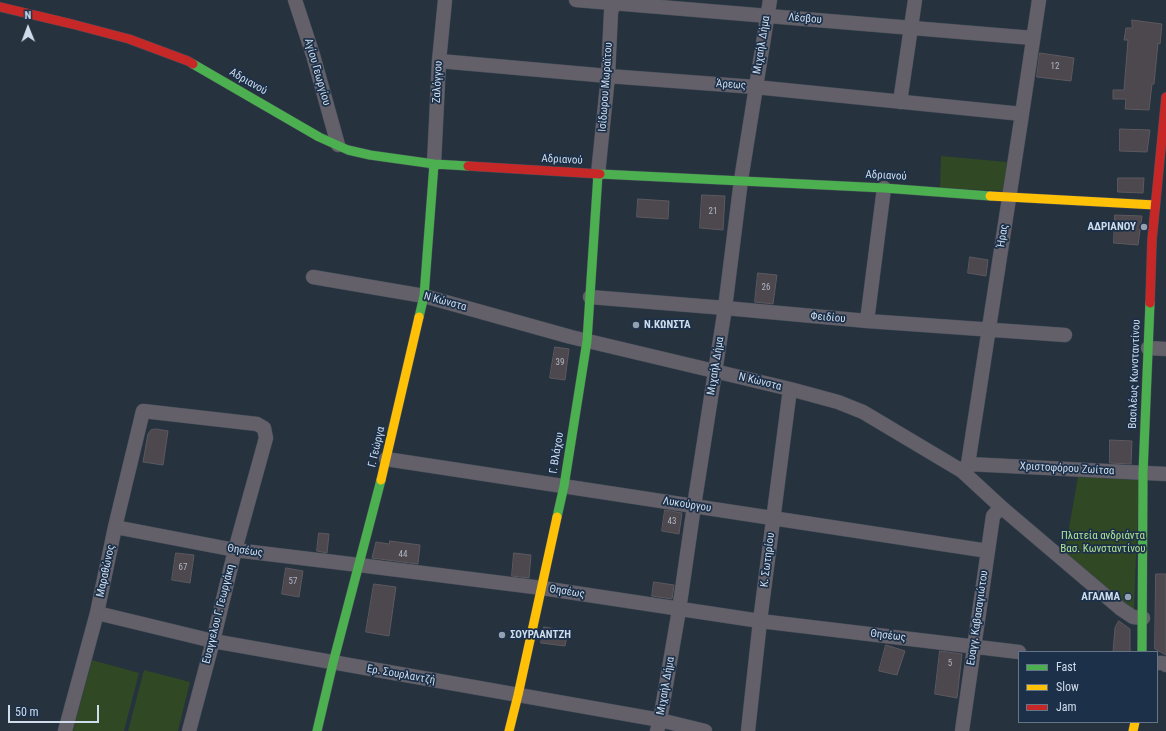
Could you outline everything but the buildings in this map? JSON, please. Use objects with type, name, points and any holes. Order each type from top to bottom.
[{"type":"street","name":"Αγίου Γεωργίου","points":[[295,0],[313,55],[338,145]]},
{"type":"street","name":"Ζαλόγγου","points":[[434,164],[439,61],[445,0]]},
{"type":"street","name":"Λέσβου","points":[[576,0],[614,1],[767,16],[1033,38]]},
{"type":"street","name":"Μιχαήλ Δήμα","points":[[659,725],[679,610],[725,308],[741,180],[770,0]]},
{"type":"street","points":[[900,102],[916,0]]},
{"type":"street","name":"Ήρας","points":[[965,467],[989,330],[1039,0]]},
{"type":"street","name":"Ισίδωρου Μωραϊτου","points":[[598,174],[608,76],[611,12],[614,1]]},
{"type":"street","name":"Αδριανού","points":[[0,7],[129,39],[188,61],[319,137],[348,150],[370,155],[434,164],[598,174],[884,188],[1009,198],[1155,205]]},
{"type":"street","name":"Άρεως","points":[[439,61],[755,87],[1022,114]]},
{"type":"street","name":"Βασιλέως Κωνσταντίνου","points":[[1142,651],[1143,473],[1148,348],[1159,240],[1155,205],[1166,97]]},
{"type":"street","name":"Γ. Γεώργα","points":[[317,731],[333,663],[386,459],[424,296],[434,164]]},
{"type":"street","name":"Γ. Βλάχου","points":[[509,731],[564,486],[587,341],[598,174]]},
{"type":"street","points":[[867,321],[884,188]]},
{"type":"street","name":"Ν Κώνστα","points":[[313,277],[424,296],[587,341],[790,389],[838,402],[863,412],[965,467],[1001,507],[1121,609],[1132,617],[1143,618]]},
{"type":"street","name":"Φειδίου","points":[[590,297],[867,321],[1066,335]]},
{"type":"street","points":[[1148,348],[1166,349]]},
{"type":"street","name":"Κ. Σωτηρίου","points":[[748,731],[760,621],[790,389]]},
{"type":"street","name":"Μαραθώνος","points":[[65,731],[97,613],[115,527],[143,411],[257,424],[264,428]]},
{"type":"street","name":"Ευαγγελου Γ. Γεωργάκη","points":[[189,731],[213,641],[234,550],[266,438],[264,428]]},
{"type":"street","name":"Λυκούργου","points":[[386,459],[988,551]]},
{"type":"street","name":"Χριστοφόρου Ζωίτσα","points":[[965,467],[1166,474]]},
{"type":"street","name":"Ευαγγ. Καβασαγιώτου","points":[[962,731],[993,516],[1001,507]]},
{"type":"street","name":"Θησέως","points":[[115,527],[234,550],[542,588],[679,610],[760,621],[1018,652]]},
{"type":"street","name":"Ερ. Σουρλαντζή","points":[[97,613],[213,641],[518,695],[659,725],[705,731]]},
{"type":"green space","points":[[941,156],[1007,162],[1004,191],[940,188]]},
{"type":"green space","name":"Πλατεία ανδριάντα Βασ. Κωνσταντίνου","points":[[1078,477],[1139,480],[1134,610],[1064,556]]},
{"type":"green space","points":[[92,660],[139,673],[124,731],[73,731]]},
{"type":"green space","points":[[144,670],[190,682],[178,731],[128,731]]},
{"type":"traffic: fast","points":[[193,64],[319,137],[348,150],[370,155],[434,164],[468,166]]},
{"type":"traffic: fast","points":[[419,317],[424,296],[434,164]]},
{"type":"traffic: fast","points":[[557,517],[564,486],[587,341],[598,174]]},
{"type":"traffic: fast","points":[[600,174],[884,188],[990,196]]},
{"type":"traffic: fast","points":[[1142,651],[1143,473],[1150,303]]},
{"type":"traffic: fast","points":[[317,731],[333,663],[381,480]]},
{"type":"traffic: slow","points":[[990,196],[1155,205]]},
{"type":"traffic: slow","points":[[381,480],[419,317]]},
{"type":"traffic: slow","points":[[509,731],[557,517]]},
{"type":"traffic: slow","points":[[1133,731],[1135,723]]},
{"type":"traffic: jam","points":[[0,7],[129,39],[193,64]]},
{"type":"traffic: jam","points":[[1150,303],[1152,240],[1166,97]]},
{"type":"traffic: jam","points":[[468,166],[600,174]]},
{"type":"place","name":"ΑΔΡΙΑΝΟΥ","points":[[1144,227]]},
{"type":"place","name":"Ν.ΚΩΝΣΤΑ","points":[[636,325]]},
{"type":"place","name":"ΑΓΑΛΜΑ","points":[[1128,597]]},
{"type":"place","name":"ΣΟΥΡΛΑΝΤΖΗ","points":[[502,635]]}]
